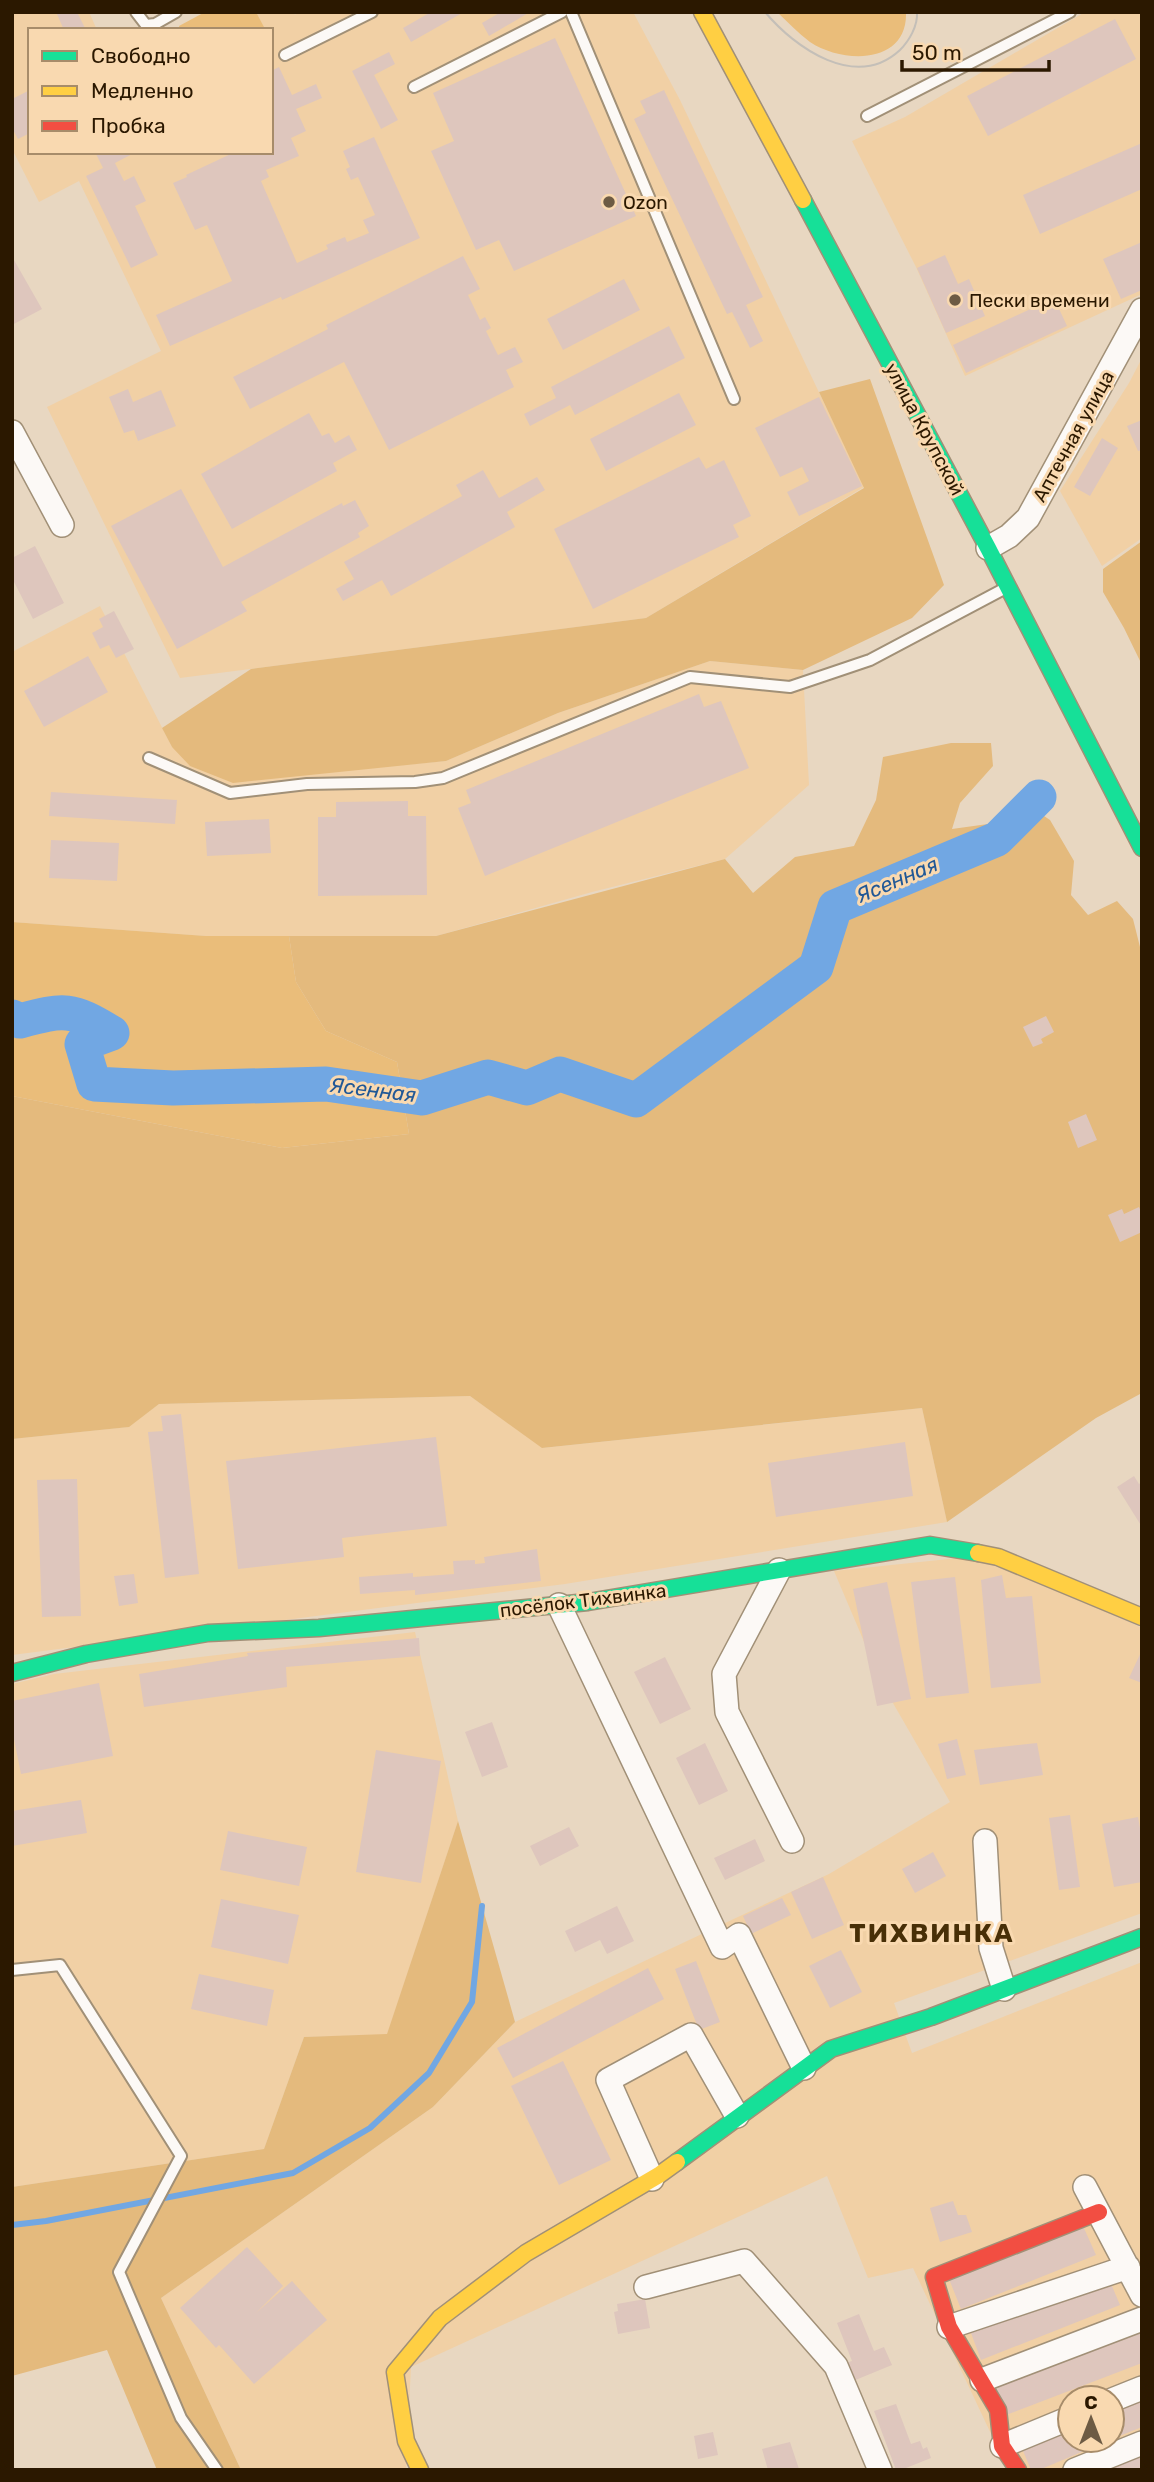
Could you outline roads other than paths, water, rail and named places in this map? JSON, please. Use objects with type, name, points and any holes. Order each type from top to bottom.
[{"type":"street","name":"улица Крупской","points":[[702,12],[988,548],[1142,848]]},
{"type":"street","name":"Аптечная улица","points":[[988,548],[1009,536],[1028,518],[1142,310]]},
{"type":"street","points":[[12,432],[62,525]]},
{"type":"street","name":"посёлок Тихвинка","points":[[12,1672],[86,1654],[208,1633],[319,1628],[559,1605],[930,1545],[998,1557],[1142,1617]]},
{"type":"street","points":[[779,1570],[724,1674],[727,1712],[792,1841]]},
{"type":"street","points":[[559,1605],[722,1947],[739,1935],[804,2068]]},
{"type":"street","points":[[985,1841],[991,1948],[1004,1989]]},
{"type":"street","points":[[420,2470],[405,2441],[395,2372],[440,2318],[526,2253],[652,2179],[831,2049],[931,2017],[1142,1937]]},
{"type":"street","points":[[652,2179],[608,2080],[691,2035],[737,2116]]},
{"type":"street","points":[[1085,2187],[1142,2295]]},
{"type":"street","points":[[1018,2470],[1002,2446],[998,2410],[949,2327],[934,2277],[1099,2212]]},
{"type":"street","points":[[646,2287],[744,2261],[836,2366],[880,2470]]},
{"type":"street","points":[[949,2327],[1128,2267]]},
{"type":"street","points":[[982,2380],[1142,2319]]},
{"type":"street","points":[[1002,2446],[1056,2424]]},
{"type":"street","points":[[1075,2470],[1142,2443]]},
{"type":"lane","points":[[136,12],[146,24],[155,24],[176,12]]},
{"type":"lane","points":[[285,55],[372,12]]},
{"type":"lane","points":[[414,87],[562,12]]},
{"type":"lane","points":[[570,12],[734,399]]},
{"type":"lane","points":[[867,116],[1070,12]]},
{"type":"lane","points":[[149,758],[230,793],[307,784],[415,782],[443,778],[690,677],[790,687],[813,680],[870,660],[1008,587]]},
{"type":"lane","points":[[12,1970],[60,1965],[181,2156],[118,2272],[181,2418],[217,2470]]},
{"type":"waterway","name":"Ясенная","points":[[12,1017],[20,1021],[48,1014],[68,1013],[87,1019],[112,1033],[82,1044],[94,1084],[173,1088],[326,1084],[422,1098],[488,1077],[527,1088],[560,1074],[636,1100],[816,967],[835,907],[997,839],[1039,797]]},
{"type":"waterway","points":[[12,2225],[46,2221],[293,2173],[370,2128],[429,2073],[472,2002],[482,1906]]},
{"type":"tram line","points":[[765,12],[809,51],[827,60],[865,66],[883,62],[900,50],[912,33],[917,12]]},
{"type":"place","name":"Ozon","points":[[609,202]]},
{"type":"place","name":"Пески времени","points":[[955,300]]},
{"type":"district","name":"ТИХВИНКА","points":[[932,1933]]}]
